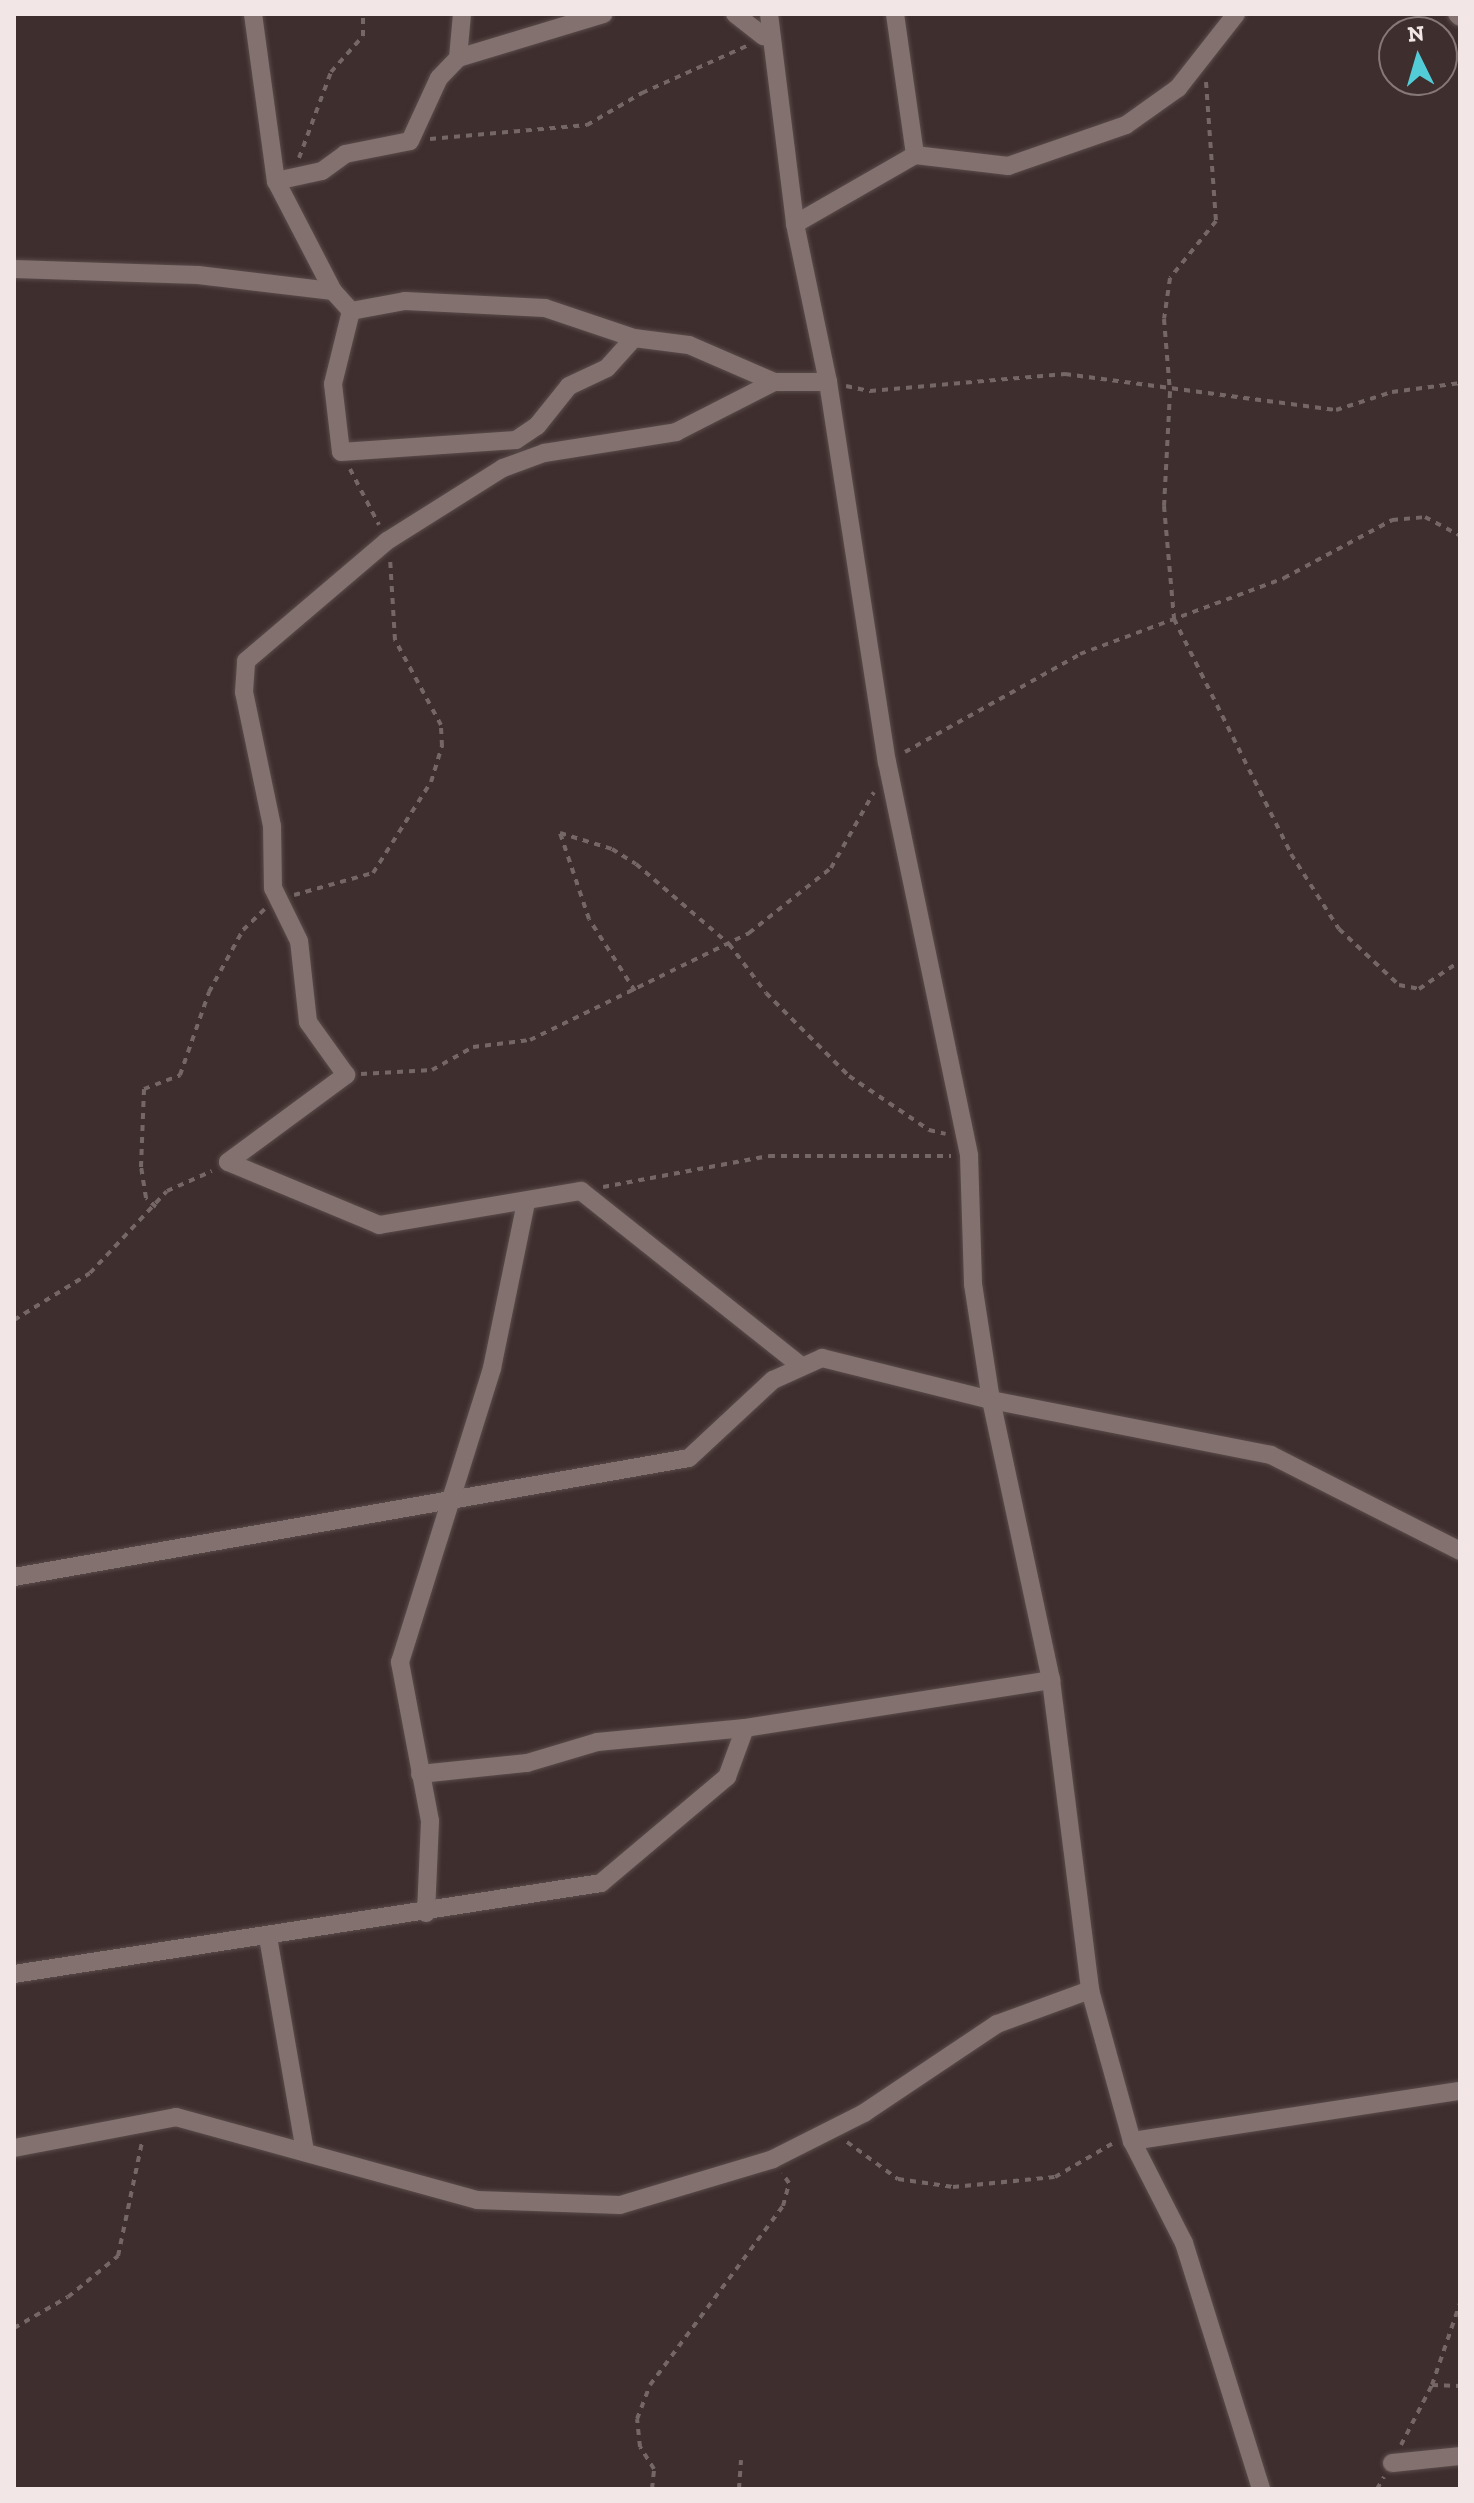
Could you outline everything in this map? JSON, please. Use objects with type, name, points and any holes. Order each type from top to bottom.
[{"type":"street","points":[[253,14],[282,179],[333,291],[351,311]]},
{"type":"street","points":[[458,58],[462,14]]},
{"type":"street","points":[[282,179],[322,171],[345,154],[410,141],[439,78],[458,58],[604,14]]},
{"type":"street","points":[[735,14],[763,36]]},
{"type":"street","points":[[769,14],[795,224],[828,382],[887,762],[969,1155],[973,1284],[991,1400],[1051,1680],[1090,1990],[1132,2141],[1184,2243],[1261,2489]]},
{"type":"street","points":[[895,14],[915,155]]},
{"type":"street","points":[[795,224],[915,155],[1008,166],[1062,151],[1126,125],[1178,88],[1236,14]]},
{"type":"street","points":[[14,269],[198,275],[333,291]]},
{"type":"street","points":[[351,311],[405,301],[545,308],[634,338],[689,345],[774,382],[828,382]]},
{"type":"street","points":[[351,311],[333,384],[341,452],[516,440],[537,426],[569,386],[607,368],[634,338]]},
{"type":"street","points":[[228,1162],[346,1075],[308,1022],[299,941],[276,900],[272,826],[244,692],[246,661],[387,541],[503,468],[544,453],[676,432],[774,382]]},
{"type":"street","points":[[228,1162],[379,1225],[581,1191],[800,1365]]},
{"type":"street","points":[[426,1913],[431,1840],[400,1662],[453,1500],[504,1324],[526,1202]]},
{"type":"street","points":[[14,1577],[689,1458],[773,1380],[800,1365],[835,1359],[991,1400],[1271,1455],[1460,1551]]},
{"type":"street","points":[[420,1774],[527,1763],[597,1742],[745,1728],[1051,1680]]},
{"type":"street","points":[[14,1974],[426,1913],[601,1883],[727,1777],[745,1728]]},
{"type":"street","points":[[268,1937],[305,2152]]},
{"type":"street","points":[[14,2148],[82,2139],[146,2121],[212,2123],[477,2200],[569,2207],[640,2201],[773,2159],[833,2131],[997,2024],[1090,1990]]},
{"type":"street","points":[[1132,2141],[1460,2091]]},
{"type":"street","points":[[1392,2463],[1460,2456]]},
{"type":"path","points":[[282,179],[331,72],[363,36],[363,14]]},
{"type":"path","points":[[410,141],[587,125],[763,36]]},
{"type":"path","points":[[1203,56],[1216,221],[1170,278],[1164,319],[1170,392],[1164,506],[1174,619],[1291,854],[1339,929],[1399,985],[1419,989],[1460,961]]},
{"type":"path","points":[[828,382],[870,391],[1065,374],[1170,392],[1336,410],[1392,392],[1460,383]]},
{"type":"path","points":[[156,1207],[146,1198],[141,1167],[144,1089],[180,1075],[209,992],[243,930],[276,900],[373,873],[431,782],[442,746],[441,725],[395,640],[387,541],[341,452]]},
{"type":"path","points":[[346,1075],[432,1070],[473,1047],[530,1040],[563,1028],[729,944],[831,868],[887,762],[1080,654],[1284,578],[1392,520],[1425,517],[1460,536]]},
{"type":"path","points":[[635,991],[589,919],[560,833],[612,849],[636,864],[729,944],[766,993],[849,1076],[937,1134],[965,1134]]},
{"type":"path","points":[[581,1191],[769,1156],[969,1155]]},
{"type":"path","points":[[14,1320],[90,1273],[156,1207],[167,1191],[228,1162]]},
{"type":"path","points":[[14,2328],[68,2297],[118,2256],[146,2121]]},
{"type":"path","points":[[833,2131],[898,2179],[953,2187],[1055,2177],[1107,2143],[1132,2141]]},
{"type":"path","points":[[652,2489],[654,2469],[640,2447],[637,2419],[650,2385],[783,2206],[789,2183],[773,2159]]},
{"type":"path","points":[[1377,2489],[1432,2385],[1460,2303]]},
{"type":"path","points":[[1432,2385],[1460,2386]]},
{"type":"path","points":[[739,2489],[741,2460]]}]
